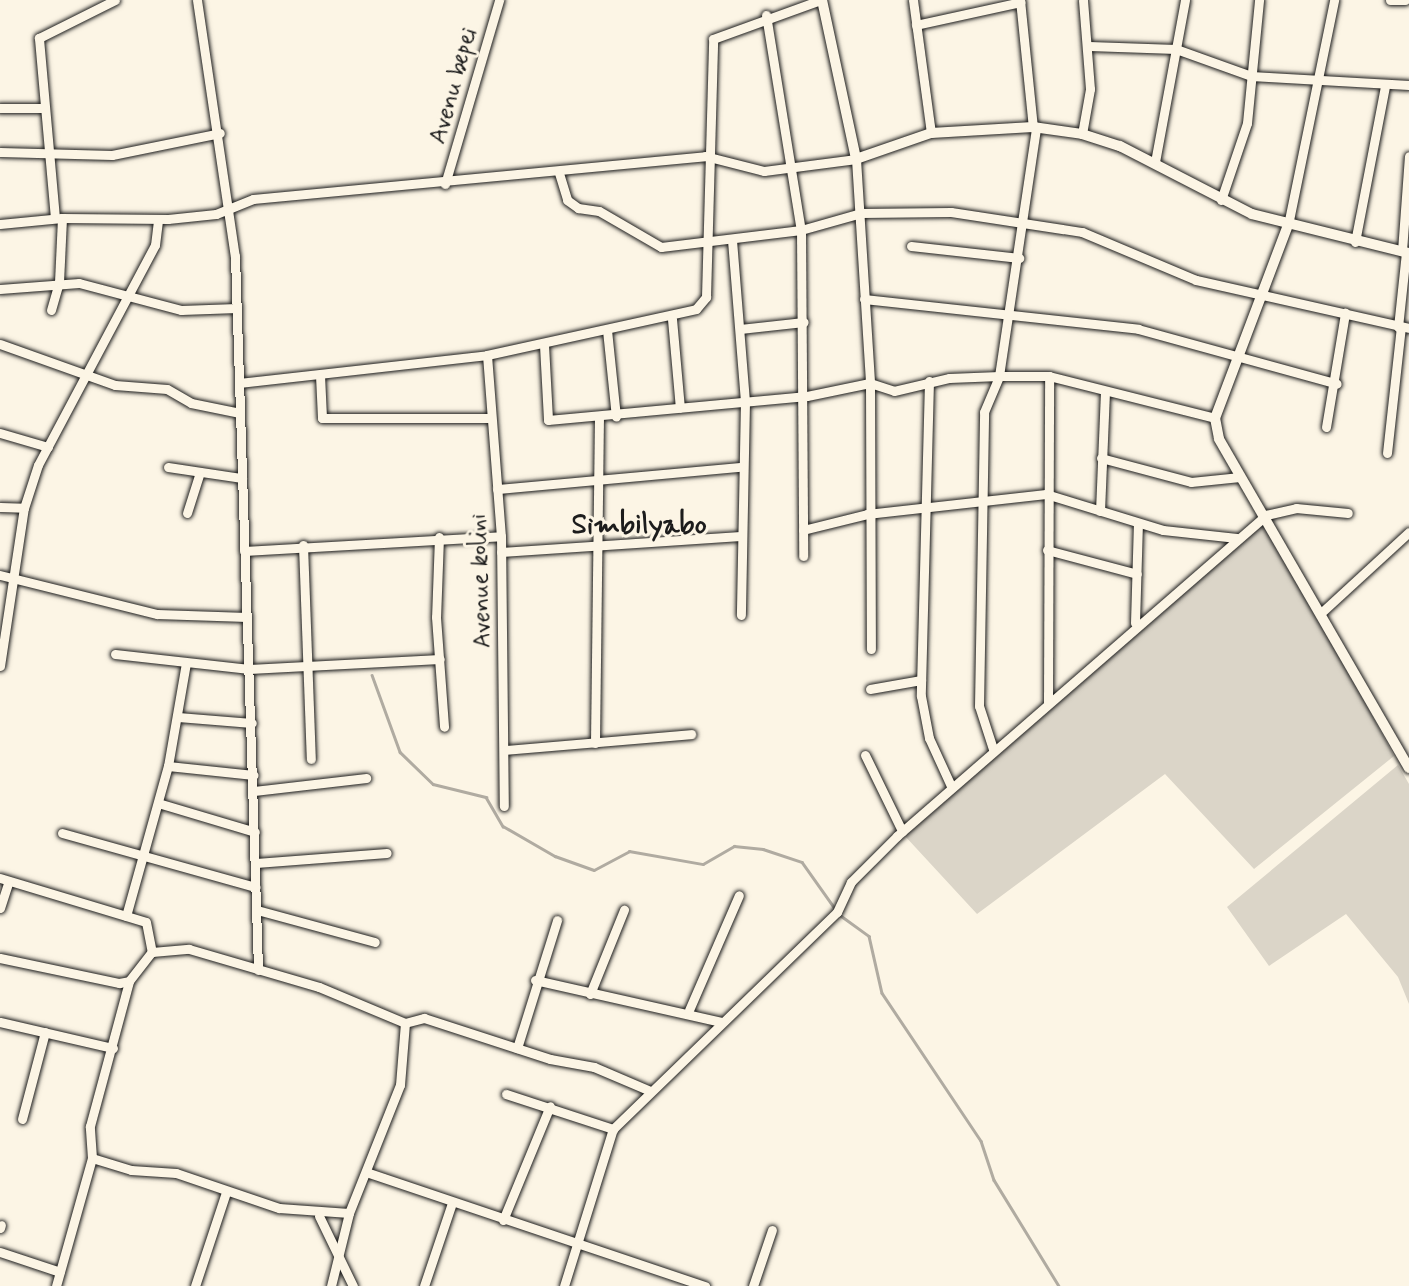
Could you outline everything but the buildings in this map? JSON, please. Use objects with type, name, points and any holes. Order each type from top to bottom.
[{"type":"street","points":[[51,310],[59,282],[58,218],[48,149],[39,38],[115,0]]},
{"type":"street","points":[[197,0],[230,206],[237,308],[254,775],[258,970]]},
{"type":"street","name":"Avenu bepei","points":[[445,184],[499,0]]},
{"type":"street","points":[[239,383],[487,355],[672,319],[696,309],[706,297],[705,156],[713,39],[766,15],[822,0],[856,159],[861,213],[863,299],[870,383],[867,514],[871,649]]},
{"type":"street","points":[[912,0],[931,133]]},
{"type":"street","points":[[965,0],[967,12]]},
{"type":"street","points":[[1082,134],[1089,46],[1083,0]]},
{"type":"street","points":[[1155,162],[1185,0]]},
{"type":"street","points":[[1221,200],[1247,123],[1259,0]]},
{"type":"street","points":[[1335,0],[1322,80],[1288,225],[1215,418],[1240,477],[1266,515],[1409,768]]},
{"type":"street","points":[[1390,0],[1405,0]]},
{"type":"street","points":[[916,25],[1020,1],[1034,127],[1026,221],[999,376],[986,395],[980,499],[979,706],[993,749]]},
{"type":"street","points":[[766,15],[794,170],[801,230],[807,396],[803,556]]},
{"type":"street","points":[[1089,46],[1175,49],[1251,75],[1385,86],[1409,85]]},
{"type":"street","points":[[1355,242],[1385,86]]},
{"type":"street","points":[[0,108],[44,108]]},
{"type":"street","points":[[0,224],[58,218],[158,219],[216,214],[230,206],[705,156],[764,172],[794,170],[856,159],[931,133],[1034,127],[1082,134],[1155,162],[1221,200],[1288,225],[1406,252]]},
{"type":"street","points":[[0,152],[48,149],[112,155],[220,134]]},
{"type":"street","points":[[1387,453],[1403,328],[1409,156]]},
{"type":"street","points":[[559,173],[567,200],[578,208],[599,211],[661,247],[801,230],[861,213],[951,212],[1026,221],[1082,232],[1196,280],[1264,291],[1403,328]]},
{"type":"street","points":[[0,666],[2,643],[18,578],[24,508],[48,447],[89,376],[155,245],[158,219]]},
{"type":"street","points":[[732,240],[746,401],[741,467],[741,615]]},
{"type":"street","points":[[912,246],[1019,258]]},
{"type":"street","points":[[0,289],[59,282],[181,310],[237,308]]},
{"type":"street","points":[[863,299],[1138,330],[1337,384]]},
{"type":"street","points":[[1326,427],[1337,384],[1345,313]]},
{"type":"street","points":[[672,319],[680,408]]},
{"type":"street","points":[[740,329],[803,322]]},
{"type":"street","points":[[607,330],[617,417]]},
{"type":"street","points":[[0,344],[89,376],[167,389],[191,403],[240,413]]},
{"type":"street","points":[[544,345],[548,420],[599,419],[807,396],[870,383],[894,391],[929,381],[999,376],[1049,376],[1215,418]]},
{"type":"street","name":"Avenue kolini","points":[[487,355],[501,536],[505,806]]},
{"type":"street","points":[[320,375],[322,418],[491,418]]},
{"type":"street","points":[[1048,702],[1046,494],[1049,376]]},
{"type":"street","points":[[929,381],[921,680],[929,738],[951,786]]},
{"type":"street","points":[[1100,511],[1105,391]]},
{"type":"street","points":[[595,743],[599,419]]},
{"type":"street","points":[[0,433],[48,447]]},
{"type":"street","points":[[1101,457],[1191,482],[1240,477]]},
{"type":"street","points":[[167,467],[242,478]]},
{"type":"street","points":[[497,489],[741,467]]},
{"type":"street","points":[[187,513],[200,472]]},
{"type":"street","points":[[803,530],[867,514],[980,499],[1046,494],[1138,523],[1237,538]]},
{"type":"street","points":[[0,507],[24,508]]},
{"type":"street","points":[[564,1286],[613,1129],[648,1090],[837,912],[851,881],[951,786],[1135,622],[1266,515],[1296,508],[1348,513]]},
{"type":"street","points":[[1135,622],[1138,523]]},
{"type":"street","points":[[1322,612],[1409,532]]},
{"type":"street","points":[[244,551],[439,537],[501,536]]},
{"type":"street","points":[[501,552],[597,548],[740,536]]},
{"type":"street","points":[[439,537],[440,659],[444,727]]},
{"type":"street","points":[[303,545],[312,759]]},
{"type":"street","points":[[1047,550],[1137,574]]},
{"type":"street","points":[[0,575],[157,614],[247,617]]},
{"type":"street","points":[[115,654],[250,669],[440,659]]},
{"type":"street","points":[[126,916],[168,766],[186,663]]},
{"type":"street","points":[[870,689],[921,680]]},
{"type":"street","points":[[178,717],[252,723]]},
{"type":"street","points":[[505,750],[691,734]]},
{"type":"street","points":[[865,755],[902,831]]},
{"type":"street","points":[[168,766],[254,775]]},
{"type":"street","points":[[254,791],[366,778]]},
{"type":"street","points":[[158,803],[255,832]]},
{"type":"street","points":[[62,833],[256,887]]},
{"type":"street","points":[[256,863],[387,853]]},
{"type":"street","points":[[0,908],[5,879],[146,922],[152,953]]},
{"type":"street","points":[[689,1010],[739,895]]},
{"type":"street","points":[[257,910],[375,942]]},
{"type":"street","points":[[590,994],[624,911]]},
{"type":"street","points":[[517,1048],[536,980],[557,920]]},
{"type":"street","points":[[56,1286],[92,1158],[90,1126],[129,981],[152,953],[188,950],[320,987],[405,1023],[424,1018],[517,1048],[594,1067],[648,1090]]},
{"type":"street","points":[[0,958],[129,981]]},
{"type":"street","points":[[536,980],[590,994],[689,1010],[721,1022]]},
{"type":"street","points":[[0,1022],[113,1048]]},
{"type":"street","points":[[331,1286],[349,1213],[400,1085],[405,1023]]},
{"type":"street","points":[[22,1119],[45,1032]]},
{"type":"street","points":[[506,1094],[550,1106],[613,1129]]},
{"type":"street","points":[[503,1220],[550,1106]]},
{"type":"street","points":[[92,1158],[131,1170],[176,1173],[226,1192],[319,1216],[349,1213]]},
{"type":"street","points":[[366,1172],[577,1246],[705,1286]]},
{"type":"street","points":[[195,1286],[226,1192]]},
{"type":"street","points":[[424,1286],[452,1203]]},
{"type":"street","points":[[319,1216],[341,1252],[353,1286]]},
{"type":"street","points":[[753,1286],[772,1230]]},
{"type":"street","points":[[0,1252],[60,1272]]},
{"type":"shaded area","points":[[1266,519],[1394,756],[1254,869],[1165,774],[977,914],[904,835]]},
{"type":"shaded area","points":[[1398,765],[1409,784],[1409,1004],[1398,977],[1346,914],[1269,966],[1227,907]]},
{"type":"waterway","points":[[372,675],[400,752],[433,784],[486,797],[503,826],[555,856],[594,870],[629,851],[703,864],[734,846],[763,849],[802,862],[836,910]]},
{"type":"waterway","points":[[840,915],[869,936],[882,993],[981,1141],[994,1180],[1059,1286]]},
{"type":"district","name":"Simbilyabo","points":[[639,526]]}]
